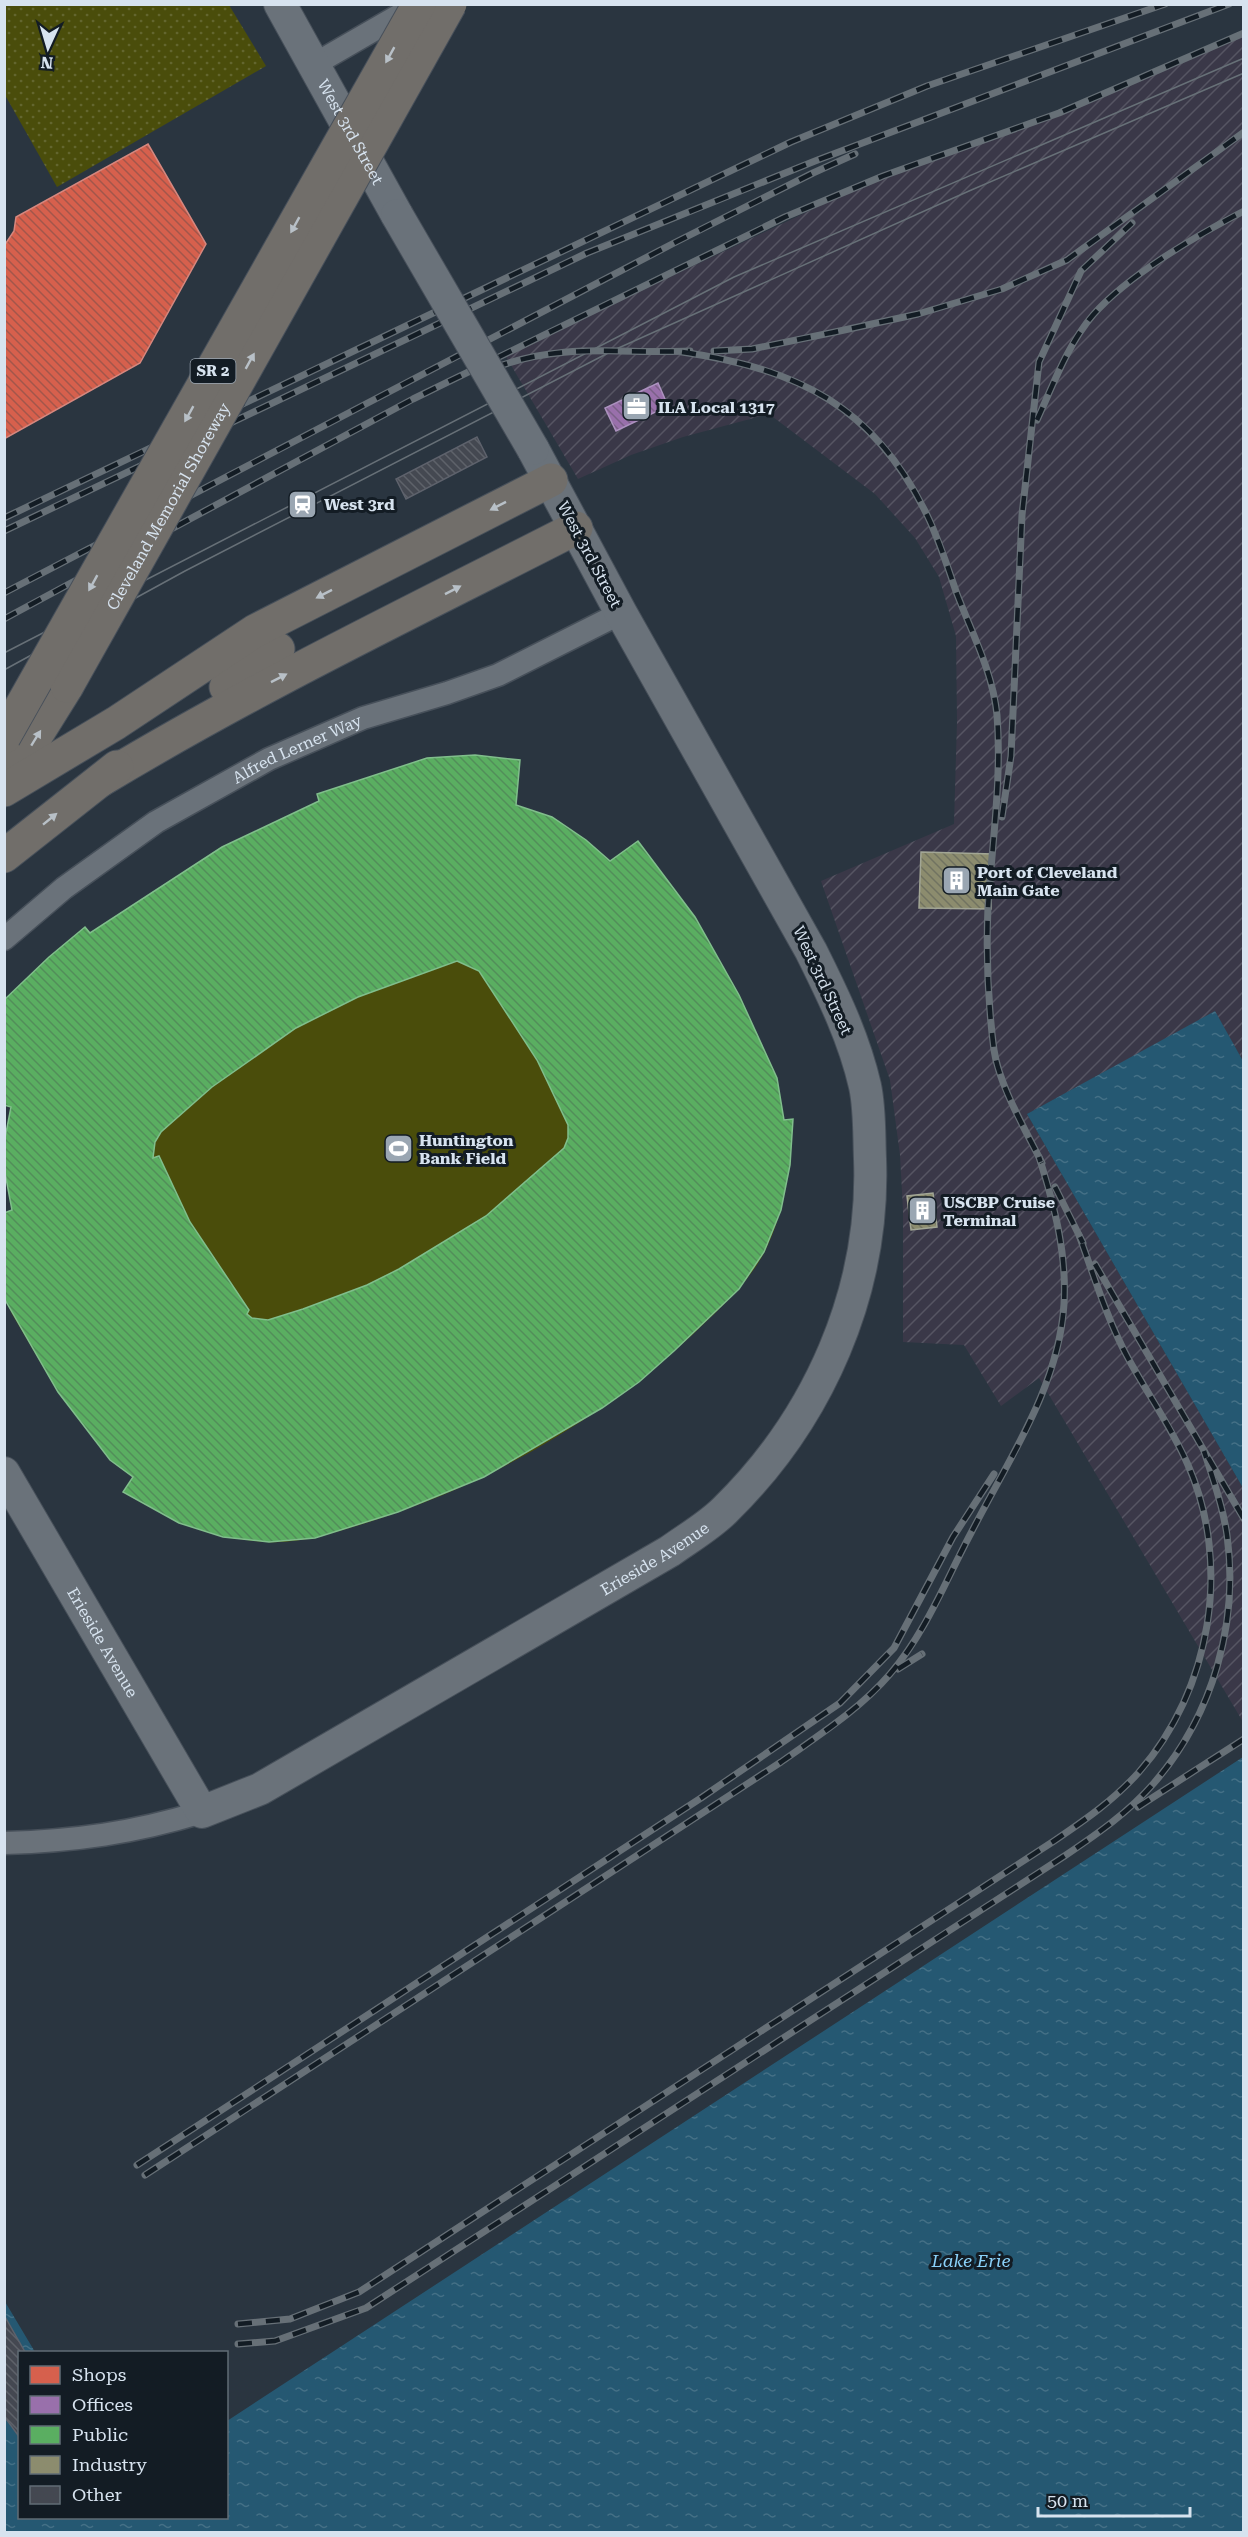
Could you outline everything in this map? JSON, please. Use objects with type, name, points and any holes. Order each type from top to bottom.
[{"type":"highway","name":"Cleveland Memorial Shoreway","points":[[4,737],[418,4]]},
{"type":"highway","name":"Cleveland Memorial Shoreway","points":[[4,789],[62,695],[450,4]]},
{"type":"highway","points":[[50,765],[255,631],[339,586],[553,484]]},
{"type":"highway","points":[[101,780],[190,726],[266,685],[574,525]]},
{"type":"highway","points":[[4,789],[121,732],[216,679],[278,649],[183,715],[4,856]]},
{"type":"street","name":"West 3rd Street","points":[[280,4],[397,215],[553,484],[621,613],[768,872],[839,1007],[865,1087],[869,1117]]},
{"type":"street","points":[[315,64],[418,4]]},
{"type":"street","name":"Alfred Lerner Way","points":[[4,939],[64,888],[146,828],[269,759],[363,718],[498,675],[621,613]]},
{"type":"street","name":"Erieside Avenue","points":[[4,1843],[107,1835],[148,1829],[202,1812],[260,1788],[670,1551],[724,1511],[778,1450],[817,1388],[840,1336],[860,1280],[868,1235],[871,1192],[869,1117]]},
{"type":"street","name":"Erieside Avenue","points":[[4,1473],[202,1812]]},
{"type":"shaded area","points":[[4,5],[229,5],[266,66],[57,187],[5,95]]},
{"type":"shaded area","points":[[1243,33],[1243,1061],[1215,1012],[1027,1114],[1243,1488],[1243,1722],[1039,1378],[1001,1406],[964,1345],[903,1342],[903,1210],[900,1155],[890,1080],[821,881],[954,824],[957,722],[956,636],[939,577],[915,538],[875,494],[769,414],[683,437],[631,455],[578,479],[505,355],[883,176],[1059,113]]},
{"type":"shaded area","name":"Huntington Bank Field","points":[[475,755],[520,760],[516,805],[552,817],[586,840],[610,861],[638,841],[695,918],[739,995],[777,1078],[784,1120],[793,1119],[786,1186],[778,1219],[765,1251],[750,1275],[691,1336],[618,1396],[540,1447],[499,1469],[413,1507],[344,1530],[306,1539],[280,1542],[247,1540],[192,1526],[157,1511],[123,1492],[133,1477],[110,1460],[58,1392],[5,1298],[5,1213],[12,1210],[6,1159],[11,1108],[5,1105],[4,1000],[49,957],[85,927],[91,933],[222,847],[319,801],[317,794],[427,758]]},
{"type":"water","points":[[1215,1011],[1243,1061],[1243,1488],[1027,1114]]},
{"type":"water","name":"Lake Erie","points":[[1243,1757],[1243,2532],[5,2532],[4,2300],[34,2351],[18,2351],[18,2519],[228,2519],[228,2420]]},
{"type":"building: Shops","points":[[148,144],[206,244],[140,363],[4,439],[4,246],[14,231],[16,217]]},
{"type":"building: Offices","name":"ILA Local 1317","points":[[658,383],[668,406],[616,431],[605,408]]},
{"type":"building: Public","name":"Huntington Bank Field","points":[[475,755],[520,760],[516,805],[552,817],[586,840],[610,861],[638,841],[695,917],[739,995],[777,1078],[784,1120],[793,1119],[790,1165],[781,1210],[764,1252],[739,1289],[639,1382],[602,1408],[484,1477],[398,1512],[315,1538],[269,1542],[223,1537],[179,1523],[123,1492],[133,1477],[110,1460],[58,1392],[4,1298],[4,1213],[12,1210],[5,1173],[5,1138],[11,1107],[4,1105],[4,1000],[49,957],[85,927],[90,933],[222,847],[319,801],[317,794],[427,758]],"holes":[[[457,961],[479,971],[537,1060],[568,1125],[568,1138],[564,1148],[486,1216],[399,1269],[367,1285],[303,1309],[268,1320],[252,1318],[247,1314],[249,1310],[190,1222],[159,1156],[153,1158],[155,1142],[161,1132],[212,1087],[296,1028],[358,997]]]},
{"type":"building: Industry","name":"Port of Cleveland Main Gate","points":[[921,852],[993,854],[991,909],[919,908]]},
{"type":"building: Industry","name":"USCBP Cruise Terminal","points":[[933,1193],[937,1227],[911,1230],[907,1196]]},
{"type":"building: Other","points":[[477,437],[487,457],[406,499],[396,479]]},
{"type":"building: Other","points":[[4,2315],[24,2351],[18,2351],[18,2435],[4,2416]]},
{"type":"tram line","points":[[4,653],[734,277],[1244,58]]},
{"type":"tram line","points":[[4,670],[185,571],[614,350],[969,191],[1244,73]]},
{"type":"railway","points":[[4,518],[791,142],[927,86],[1165,4]]},
{"type":"railway","points":[[4,531],[587,253],[815,161],[1229,4]]},
{"type":"railway","points":[[4,619],[413,399],[785,217],[883,176],[1059,113],[1244,33]]},
{"type":"railway","points":[[714,351],[752,349],[835,332],[918,314],[1002,289],[1067,260],[1244,132]]},
{"type":"railway","points":[[4,593],[674,243],[855,154]]},
{"type":"railway","points":[[1037,420],[1076,339],[1084,326],[1107,300],[1164,257],[1244,211]]},
{"type":"railway","points":[[1002,817],[1011,756],[1022,515],[1039,362],[1081,271],[1132,223]]},
{"type":"railway","points":[[494,368],[519,360],[568,352],[690,351]]},
{"type":"railway","points":[[682,352],[724,359],[762,369],[797,382],[828,399],[857,420],[883,446],[906,477],[927,515],[981,653],[995,699],[998,763],[987,942],[992,1033],[1001,1078],[1042,1163]]},
{"type":"railway","points":[[145,2175],[781,1762],[852,1711],[890,1674],[903,1658],[934,1606],[1030,1422],[1053,1365],[1064,1304],[1063,1266],[1054,1211],[1039,1157]]},
{"type":"railway","points":[[1055,1187],[1083,1243]]},
{"type":"railway","points":[[238,2324],[290,2319],[359,2292],[1054,1841],[1109,1801],[1139,1772],[1164,1739],[1183,1704],[1198,1665],[1207,1625],[1211,1584],[1209,1544],[1201,1504],[1188,1465],[1120,1343],[1079,1235]]},
{"type":"railway","points":[[1095,1264],[1244,1519]]},
{"type":"railway","points":[[238,2344],[275,2341],[366,2308],[1066,1855],[1134,1804],[1175,1756],[1192,1728],[1206,1698],[1225,1634],[1230,1568],[1227,1535],[1204,1451]]},
{"type":"railway","points":[[137,2165],[701,1798],[840,1703],[894,1648],[953,1537],[994,1474]]},
{"type":"railway","points":[[898,1669],[922,1654]]},
{"type":"railway","points":[[1138,1807],[1244,1739]]},
{"type":"place","name":"ILA Local 1317","points":[[637,407]]},
{"type":"place","name":"West 3rd","points":[[303,504]]},
{"type":"place","name":"Port of Cleveland Main Gate","points":[[956,881]]},
{"type":"place","name":"Huntington Bank Field","points":[[398,1149]]},
{"type":"place","name":"USCBP Cruise Terminal","points":[[922,1211]]}]
